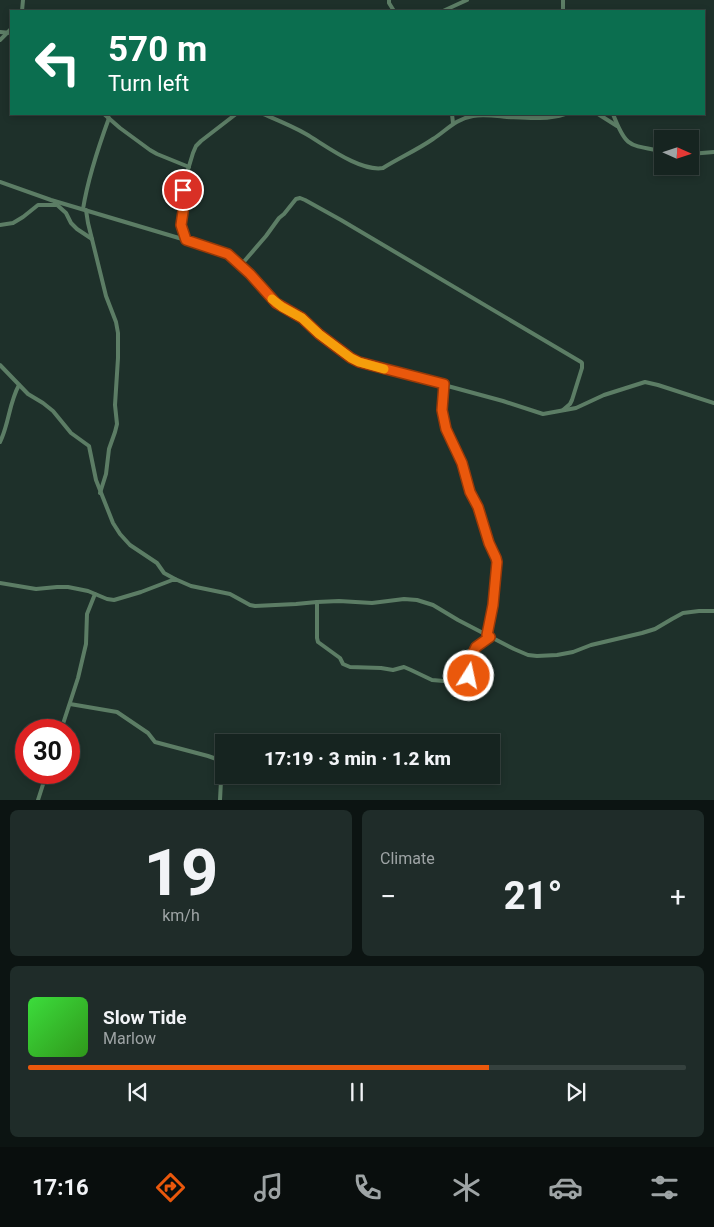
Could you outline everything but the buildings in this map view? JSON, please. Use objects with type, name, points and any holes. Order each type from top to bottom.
[{"type":"street","points":[[445,10],[467,0]]},
{"type":"street","points":[[0,32],[9,33]]},
{"type":"street","points":[[0,40],[9,33]]},
{"type":"street","points":[[105,115],[150,150],[189,166]]},
{"type":"street","points":[[179,238],[184,205],[183,186],[196,146],[235,115]]},
{"type":"street","points":[[265,115],[305,133],[338,154],[371,168],[378,169],[383,168],[433,139],[453,123],[472,116],[540,118],[562,115]]},
{"type":"street","points":[[452,115],[453,123]]},
{"type":"street","points":[[600,115],[617,126]]},
{"type":"street","points":[[613,115],[617,126],[629,143],[641,148],[654,150]]},
{"type":"street","points":[[100,493],[106,474],[109,449],[116,432],[115,405],[119,346],[117,328],[106,296],[85,209],[88,184],[109,118]]},
{"type":"street","points":[[699,153],[714,152]]},
{"type":"street","points":[[0,182],[51,200],[226,252],[241,265],[276,303],[302,318],[319,334],[359,362],[444,384],[543,414],[576,408],[604,395],[644,382],[714,403]]},
{"type":"street","points":[[241,265],[296,199],[305,200],[581,362],[582,368],[572,400],[562,411]]},
{"type":"street","points":[[51,200],[66,213],[76,229],[92,239]]},
{"type":"street","points":[[0,225],[13,223],[38,205],[56,205]]},
{"type":"street","points":[[181,225],[186,240]]},
{"type":"street","points":[[0,365],[28,394],[52,411],[74,436],[88,445],[100,493],[114,523],[125,540],[136,550],[157,563],[164,574],[191,586],[230,594],[254,606],[339,601],[372,603],[404,599],[418,600],[433,605],[458,620],[528,655],[537,656],[557,656],[573,652],[601,642],[655,629],[683,614],[714,611]]},
{"type":"street","points":[[317,602],[318,642],[340,658],[343,664],[350,667],[393,670],[404,667],[432,680],[467,683],[474,651],[489,636],[497,572],[496,558],[489,543],[478,507],[470,492],[462,463],[446,429],[442,410],[444,384]]},
{"type":"street","points":[[0,442],[5,431],[13,398],[19,385]]},
{"type":"street","points":[[0,583],[36,589],[68,587],[111,600],[154,588],[176,579]]},
{"type":"street","points":[[65,719],[76,687],[86,644],[87,614],[95,594]]},
{"type":"street","points":[[70,704],[117,712],[148,733],[155,742],[222,761],[220,800]]},
{"type":"street","points":[[38,800],[43,784]]},
{"type":"slow traffic","points":[[272,299],[302,318],[315,331],[351,358],[384,369]]},
{"type":"route","points":[[183,190],[184,205],[181,225],[186,240],[223,251],[232,256],[276,303],[302,318],[315,331],[351,358],[359,362],[444,384],[442,410],[444,423],[462,463],[470,492],[482,516],[489,543],[497,562],[493,605],[487,635],[490,637],[476,647],[469,676]]}]
